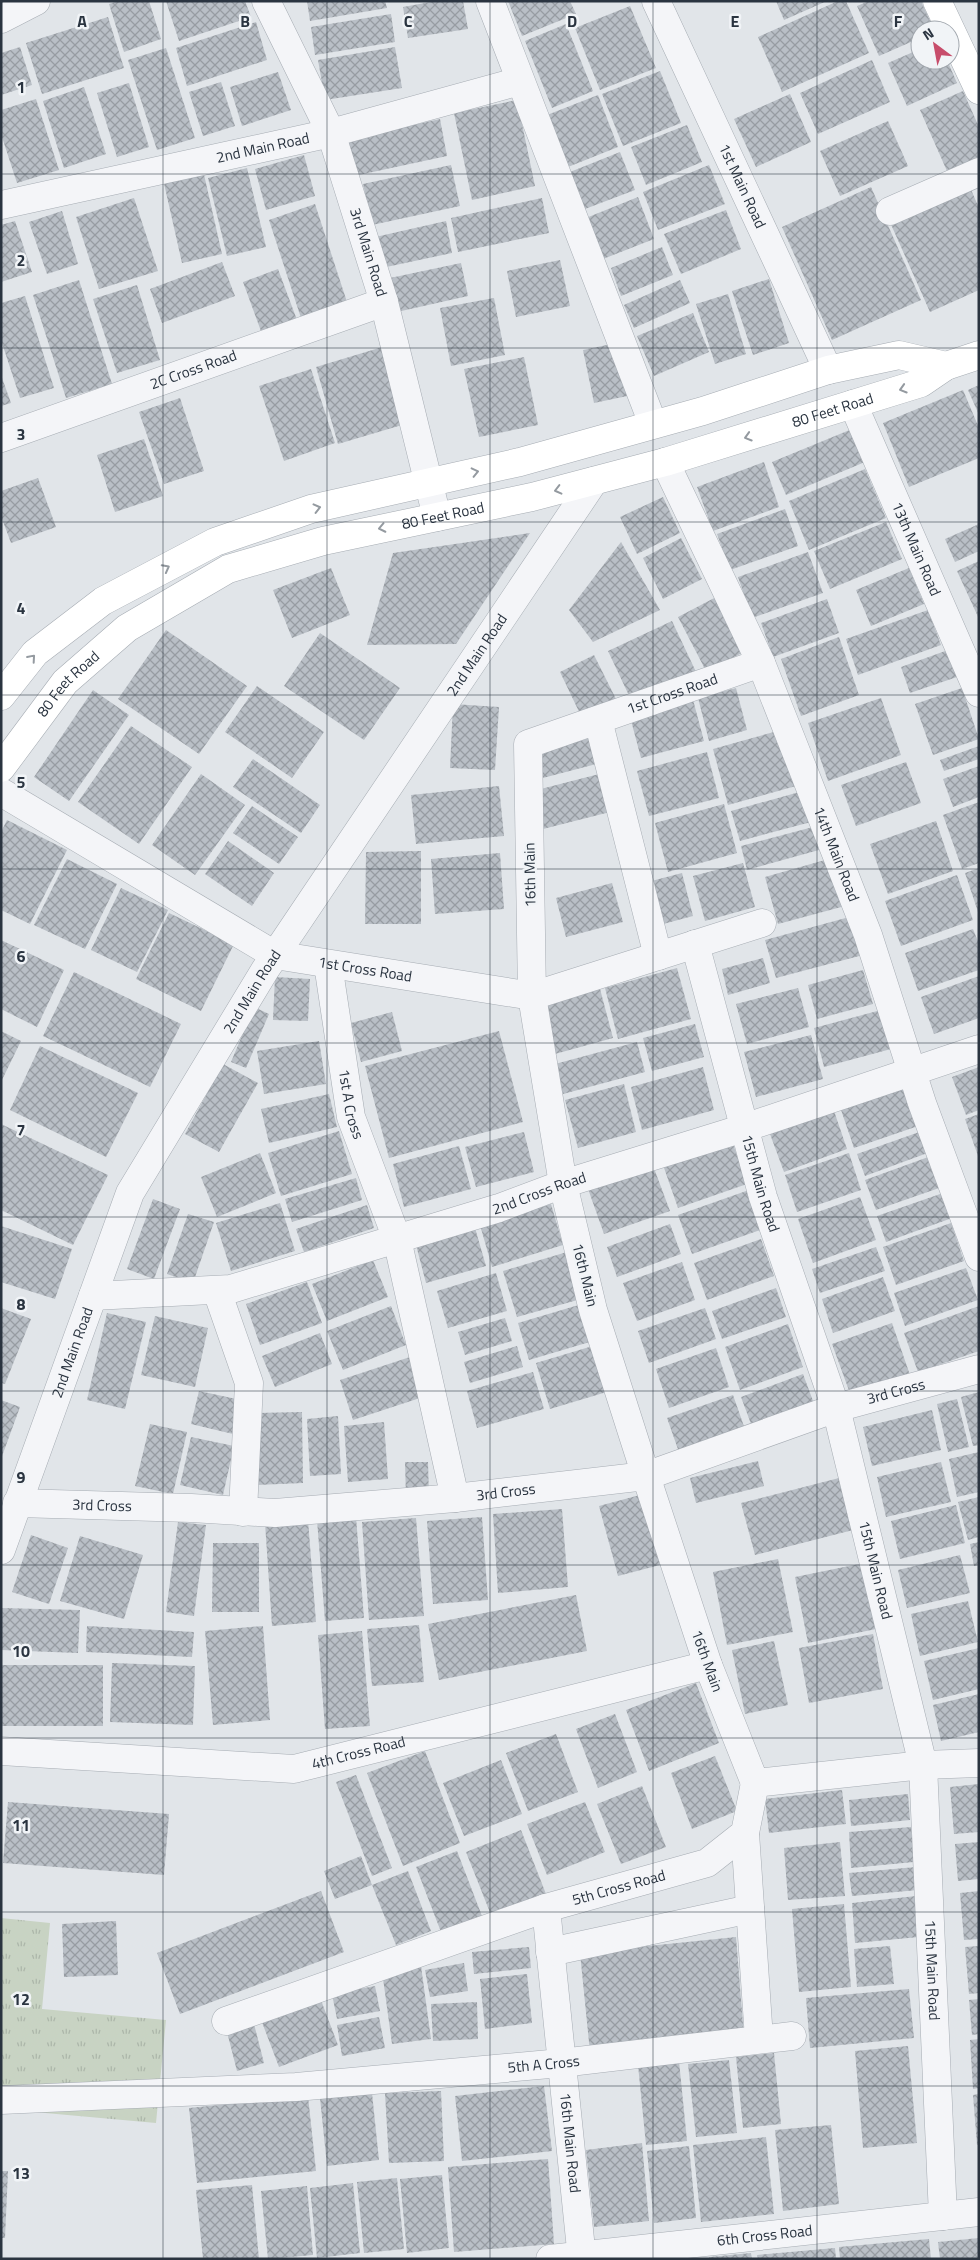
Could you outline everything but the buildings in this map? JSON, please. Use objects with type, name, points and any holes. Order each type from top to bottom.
[{"type":"main road","points":[[937,1],[979,90]]},
{"type":"main road","points":[[1,696],[35,653],[103,601],[215,542],[311,509],[520,462],[653,424],[703,412],[828,370],[899,355],[946,366]]},
{"type":"main road","name":"80 Feet Road","points":[[1,768],[65,682],[127,628],[228,569],[323,540],[532,497],[665,462],[921,383],[946,366],[979,355]]},
{"type":"main road","points":[[103,601],[127,628]]},
{"type":"street","points":[[1,20],[36,1]]},
{"type":"street","name":"3rd Main Road","points":[[266,1],[331,133],[384,302],[430,483],[436,517]]},
{"type":"street","points":[[490,1],[653,424]]},
{"type":"street","name":"1st Main Road","points":[[656,1],[828,370]]},
{"type":"street","name":"2nd Main Road","points":[[1,204],[331,133],[520,81]]},
{"type":"street","points":[[890,211],[979,172]]},
{"type":"street","name":"2C Cross Road","points":[[1,438],[384,302]]},
{"type":"street","name":"13th Main Road","points":[[853,404],[979,693]]},
{"type":"street","name":"14th Main Road","points":[[665,462],[761,663],[868,935],[912,1072],[979,1257]]},
{"type":"street","name":"2nd Main Road","points":[[1,1550],[130,1193],[276,956],[594,481]]},
{"type":"street","name":"1st Cross Road","points":[[528,744],[761,663]]},
{"type":"street","points":[[598,720],[658,956]]},
{"type":"street","name":"16th Main","points":[[528,744],[532,996],[562,1184],[593,1310],[646,1476],[708,1666],[755,1782]]},
{"type":"street","name":"1st Cross Road","points":[[1,792],[276,956],[532,996],[762,923]]},
{"type":"street","name":"15th Main Road","points":[[695,944],[763,1196],[836,1408],[923,1765],[942,2216]]},
{"type":"street","name":"1st A Cross","points":[[328,964],[351,1117],[397,1239],[455,1498]]},
{"type":"street","name":"2nd Cross Road","points":[[93,1296],[231,1289],[498,1208],[562,1184],[744,1128],[979,1049]]},
{"type":"street","points":[[217,1291],[249,1383],[243,1512]]},
{"type":"street","name":"3rd Cross","points":[[17,1503],[191,1508],[275,1513],[455,1498],[646,1476],[836,1408],[979,1369]]},
{"type":"street","name":"4th Cross Road","points":[[1,1751],[294,1769],[708,1666]]},
{"type":"street","points":[[758,2039],[744,1833],[755,1782],[923,1765],[979,1763]]},
{"type":"street","name":"5th Cross Road","points":[[226,2022],[546,1908],[707,1862],[744,1833]]},
{"type":"street","name":"16th Main Road","points":[[546,1908],[582,2257]]},
{"type":"street","points":[[550,1952],[750,1909]]},
{"type":"street","name":"5th A Cross","points":[[1,2100],[296,2087],[561,2062],[792,2036]]},
{"type":"street","name":"6th Cross Road","points":[[550,2259],[979,2212]]},
{"type":"green space","points":[[1,1918],[50,1923],[42,2009],[166,2020],[156,2123],[1,2109]]}]
